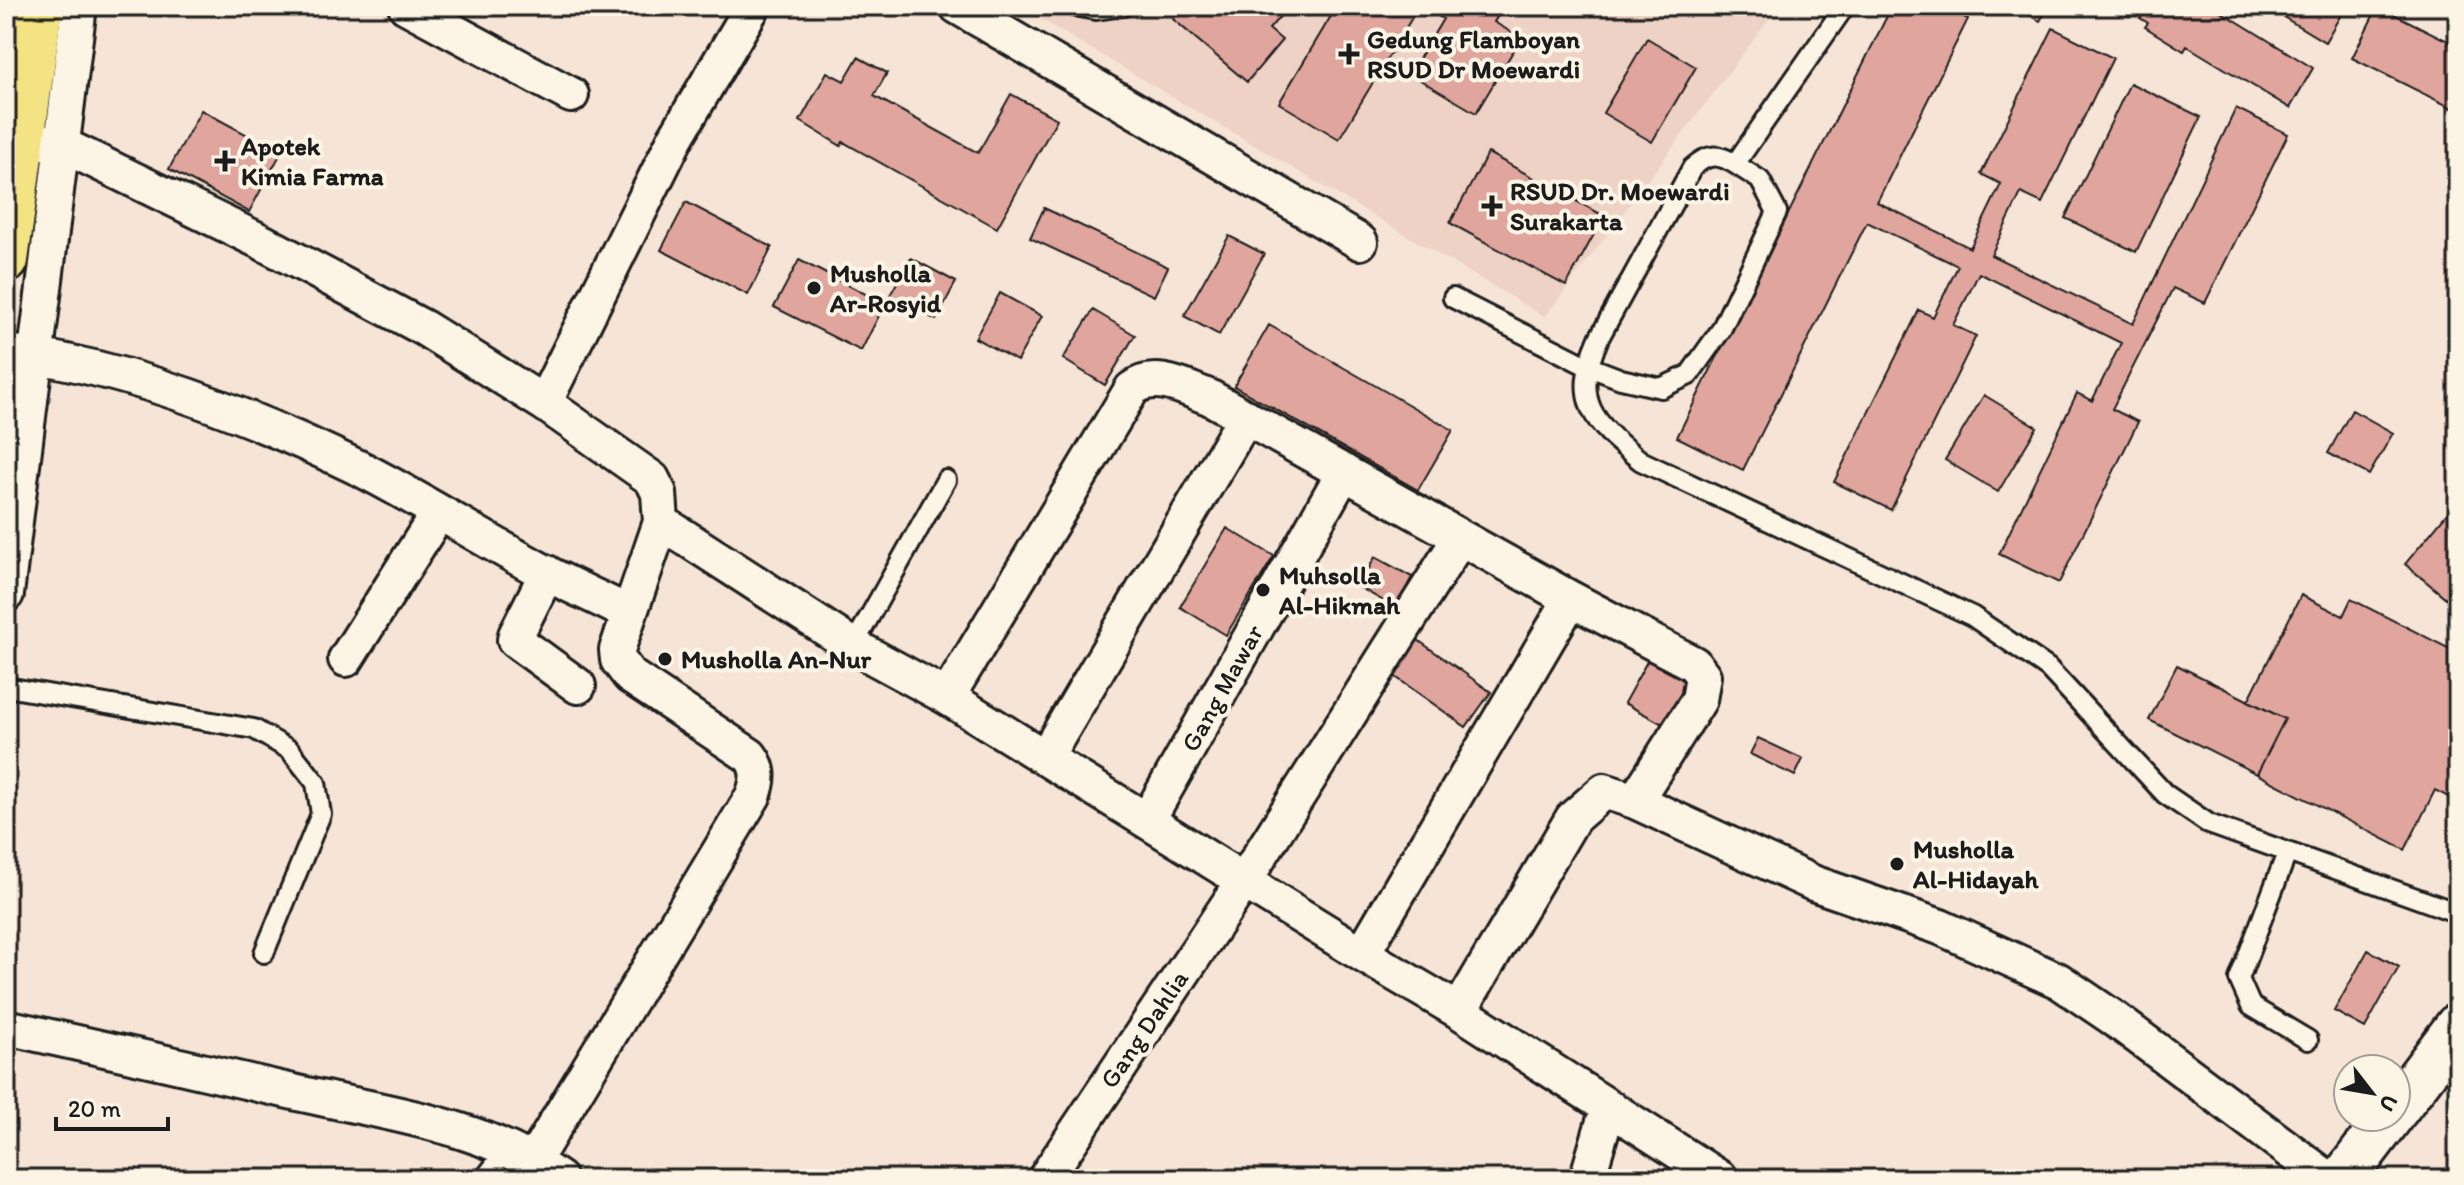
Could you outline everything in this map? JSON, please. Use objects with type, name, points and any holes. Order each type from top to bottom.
[{"type":"main road","points":[[6,260],[42,142],[40,6]]},
{"type":"main road","points":[[2412,1088],[2458,1026]]},
{"type":"main road","points":[[2343,1179],[2378,1133]]},
{"type":"street","points":[[6,594],[21,354],[42,142],[79,6]]},
{"type":"street","points":[[406,6],[571,95]]},
{"type":"street","points":[[544,403],[676,137],[753,6]]},
{"type":"street","points":[[957,6],[1360,242]]},
{"type":"street","points":[[6,1027],[410,1118],[534,1162],[753,796],[757,784],[757,764],[750,756],[623,669],[617,650],[661,522],[659,493],[652,479],[544,403],[424,328],[262,242],[42,142]]},
{"type":"street","points":[[21,354],[165,387],[258,423],[362,470],[547,573],[628,613]]},
{"type":"street","points":[[947,697],[1132,389],[1141,382],[1153,380],[1175,384],[1209,397],[1460,538],[1694,664],[1703,676],[1699,700],[1635,801]]},
{"type":"street","points":[[1045,758],[1246,417]]},
{"type":"street","name":"Gang Mawar","points":[[1147,821],[1344,472]]},
{"type":"street","points":[[346,659],[439,512]]},
{"type":"street","points":[[661,522],[853,646],[947,697],[1459,1011],[1721,1179]]},
{"type":"street","name":"Gang Dahlia","points":[[1045,1179],[1244,881],[1460,538]]},
{"type":"street","points":[[547,573],[515,640],[578,686]]},
{"type":"street","points":[[1362,954],[1571,599]]},
{"type":"street","points":[[1459,1011],[1573,818],[1604,791],[1635,801],[1813,883],[1940,927],[2059,981],[2328,1179]]},
{"type":"street","points":[[1587,1179],[1608,1108]]},
{"type":"lane","points":[[1073,6],[1096,10],[1123,6]]},
{"type":"lane","points":[[1735,164],[1845,6]]},
{"type":"lane","points":[[1453,298],[1587,366],[1621,379],[1661,388],[1689,375],[1721,330],[1777,212],[1760,180],[1722,156],[1705,157],[1692,168],[1599,338],[1587,366],[1586,400],[1603,431],[1641,461],[1972,616],[2048,668],[2165,794],[2209,824],[2456,908]]},
{"type":"lane","points":[[853,646],[946,480]]},
{"type":"lane","points":[[6,687],[254,729],[290,750],[316,783],[321,814],[264,953]]},
{"type":"lane","points":[[2287,853],[2239,979],[2251,1006],[2308,1040]]},
{"type":"lane","points":[[484,1179],[534,1162]]},
{"type":"shaded area","name":"RSUD Dr. Moewardi Surakarta","points":[[1018,6],[1779,6],[1545,317]]},
{"type":"building","points":[[1183,6],[1289,6],[1269,29],[1282,40],[1247,82],[1173,19]]},
{"type":"building","name":"Gedung Flamboyan RSUD Dr Moewardi","points":[[1337,6],[1419,6],[1339,139],[1279,103]]},
{"type":"building","name":"Gedung Flamboyan RSUD Dr Moewardi","points":[[1422,6],[1504,6],[1494,22],[1521,38],[1476,113],[1410,74],[1443,19]]},
{"type":"building","points":[[1892,6],[1942,6],[1968,19],[1877,202],[1970,248],[2001,184],[1981,174],[2053,28],[2113,58],[2042,203],[2021,193],[1991,255],[2133,324],[2236,108],[2288,134],[2205,303],[2173,288],[2112,409],[2138,422],[2059,583],[1999,554],[2077,393],[2092,401],[2121,343],[1979,273],[1953,325],[1976,336],[1891,510],[1834,482],[1919,310],[1933,317],[1958,266],[1867,222],[1743,470],[1677,437]]},
{"type":"building","points":[[2014,6],[2049,6],[2040,21]]},
{"type":"building","points":[[2148,6],[2212,6],[2313,68],[2290,108],[2187,46],[2184,51],[2145,27],[2148,23],[2140,18]]},
{"type":"building","points":[[2265,6],[2346,6],[2325,42]]},
{"type":"building","points":[[2378,6],[2458,46],[2458,111],[2352,58]]},
{"type":"building","points":[[1647,38],[1696,67],[1652,142],[1603,113]]},
{"type":"building","points":[[858,57],[887,73],[874,96],[978,153],[1011,94],[1057,119],[997,228],[800,121],[827,72],[844,81]]},
{"type":"building","points":[[2130,83],[2201,117],[2136,252],[2065,218]]},
{"type":"building","name":"Apotek Kimia Farma","points":[[201,110],[281,153],[249,212],[169,169]]},
{"type":"building","points":[[1488,153],[1604,216],[1566,286],[1450,223]]},
{"type":"building","points":[[686,202],[772,247],[748,295],[661,250]]},
{"type":"building","points":[[1044,208],[1168,267],[1154,296],[1030,238]]},
{"type":"building","points":[[1229,236],[1264,254],[1219,335],[1184,316]]},
{"type":"building","points":[[911,258],[956,282],[936,320],[890,295]]},
{"type":"building","points":[[799,260],[885,304],[861,351],[774,307]]},
{"type":"building","points":[[1000,293],[1042,316],[1017,361],[975,338]]},
{"type":"building","points":[[1093,310],[1135,335],[1105,385],[1063,359]]},
{"type":"building","points":[[1269,325],[1453,430],[1418,490],[1234,386]]},
{"type":"building","points":[[1984,395],[2037,427],[1998,492],[1945,460]]},
{"type":"building","points":[[2352,410],[2393,433],[2369,475],[2328,453]]},
{"type":"building","points":[[2458,500],[2458,608],[2405,564]]},
{"type":"building","points":[[1227,528],[1274,556],[1226,635],[1180,607]]},
{"type":"building","points":[[1375,557],[1412,577],[1396,608],[1359,587]]},
{"type":"building","points":[[2301,595],[2343,616],[2351,599],[2458,653],[2458,802],[2435,790],[2405,850],[2257,774],[2285,719],[2248,701]]},
{"type":"building","points":[[1415,638],[1491,692],[1466,727],[1390,673]]},
{"type":"building","points":[[1650,656],[1691,680],[1666,726],[1624,703]]},
{"type":"building","points":[[2177,665],[2285,719],[2257,774],[2149,720]]},
{"type":"building","points":[[1758,738],[1803,759],[1795,776],[1750,754]]},
{"type":"building","points":[[2368,950],[2399,967],[2365,1028],[2334,1011]]},
{"type":"place","name":"Gedung Flamboyan RSUD Dr Moewardi","points":[[1349,54]]},
{"type":"place","name":"Apotek Kimia Farma","points":[[225,161]]},
{"type":"place","name":"RSUD Dr. Moewardi Surakarta","points":[[1492,206]]},
{"type":"place","name":"Musholla Ar-Rosyid","points":[[814,288]]},
{"type":"place","name":"Muhsolla Al-Hikmah","points":[[1263,590]]},
{"type":"place","name":"Musholla An-Nur","points":[[665,659]]},
{"type":"place","name":"Musholla Al-Hidayah","points":[[1897,864]]}]
